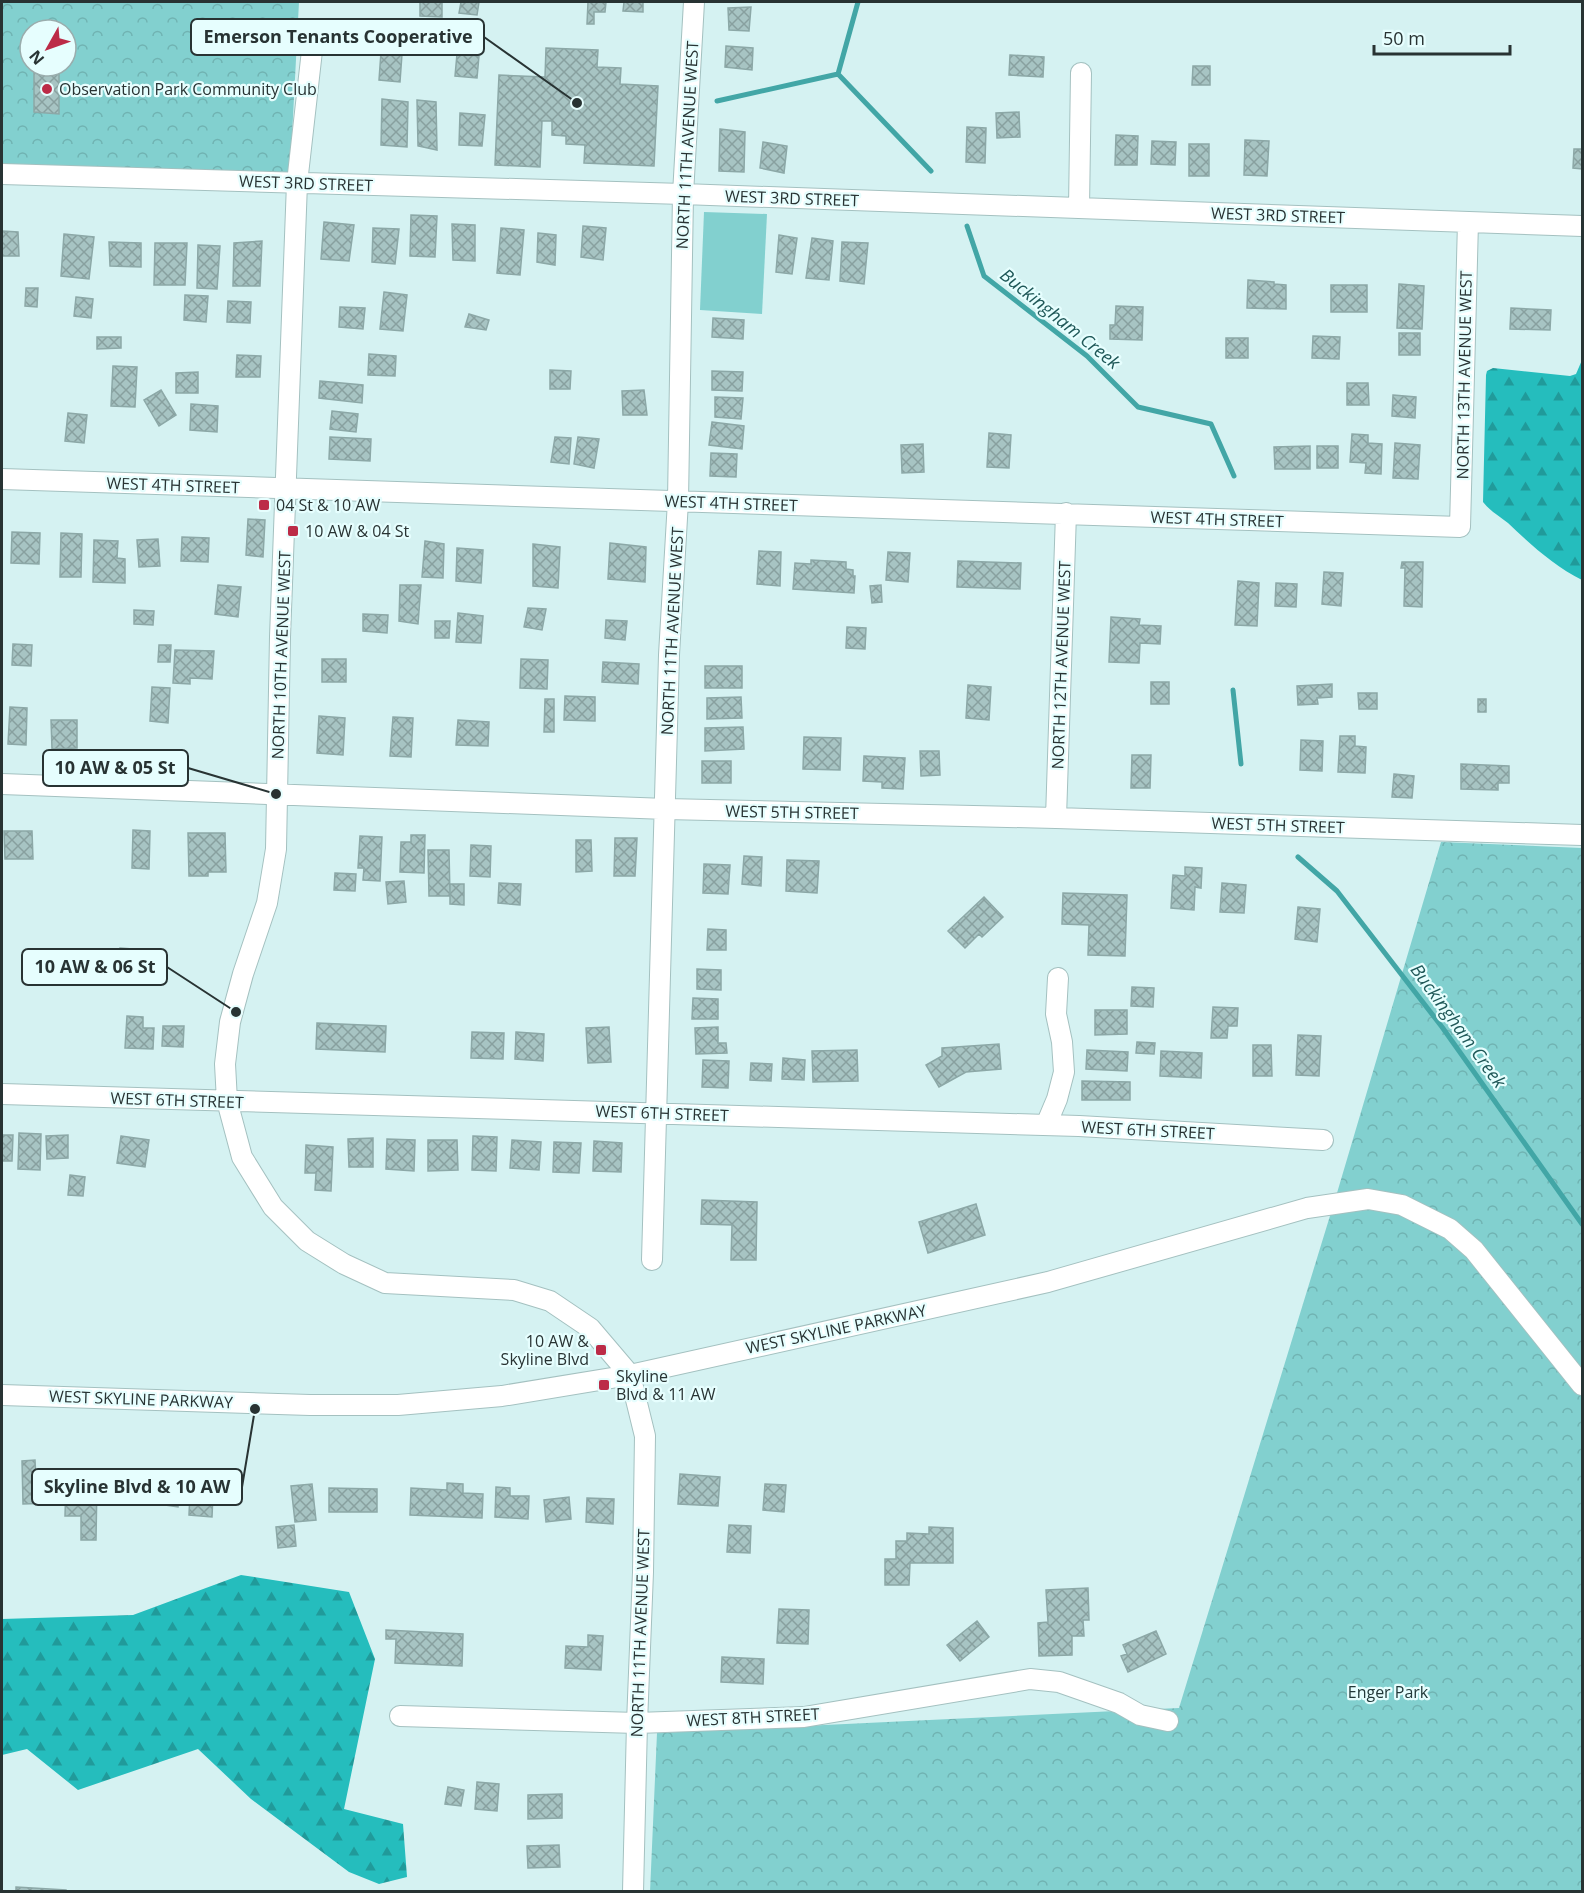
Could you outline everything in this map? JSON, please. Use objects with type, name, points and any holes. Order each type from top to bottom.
[{"type":"street","name":"NORTH 11TH AVENUE WEST","points":[[652,1260],[669,655],[678,501],[683,194],[694,2]]},
{"type":"street","name":"NORTH 10TH AVENUE WEST","points":[[314,33],[297,183],[280,637],[276,849],[267,903],[243,974],[230,1022],[225,1064],[227,1101],[242,1157],[273,1207],[307,1240],[344,1264],[385,1282],[514,1290],[550,1301],[590,1328],[630,1375]]},
{"type":"street","points":[[1079,208],[1081,72]]},
{"type":"street","name":"WEST 3RD STREET","points":[[2,174],[683,194],[1582,226]]},
{"type":"street","name":"NORTH 13TH AVENUE WEST","points":[[1460,527],[1468,222]]},
{"type":"street","name":"WEST 4TH STREET","points":[[2,479],[1460,527]]},
{"type":"street","name":"NORTH 12TH AVENUE WEST","points":[[1056,818],[1066,513]]},
{"type":"street","name":"WEST 5TH STREET","points":[[2,784],[666,809],[1056,818],[1582,835]]},
{"type":"street","points":[[1046,1125],[1057,1099],[1064,1072],[1062,1041],[1056,1014],[1058,978]]},
{"type":"street","name":"WEST 6TH STREET","points":[[2,1094],[1046,1125],[1323,1140]]},
{"type":"street","name":"WEST SKYLINE PARKWAY","points":[[2,1395],[310,1405],[398,1405],[502,1396],[630,1375],[1048,1282],[1307,1208],[1368,1199],[1402,1205],[1450,1228],[1473,1250],[1582,1385]]},
{"type":"street","name":"NORTH 11TH AVENUE WEST","points":[[630,1375],[645,1436],[633,1892]]},
{"type":"street","name":"WEST 8TH STREET","points":[[400,1716],[637,1723],[804,1717],[1030,1680],[1059,1682],[1119,1703],[1140,1715],[1168,1721]]},
{"type":"green space","points":[[2,2],[299,2],[290,174],[2,164]]},
{"type":"green space","points":[[704,212],[767,214],[762,314],[700,310]]},
{"type":"green space","points":[[1582,360],[1582,580],[1543,554],[1483,502],[1487,371],[1493,368],[1570,376],[1576,374]]},
{"type":"green space","name":"Enger Park","points":[[1441,842],[1582,848],[1582,1891],[650,1892],[657,1733],[1179,1708],[1337,1193]]},
{"type":"green space","points":[[241,1575],[349,1592],[375,1659],[344,1809],[403,1824],[407,1877],[379,1884],[349,1872],[251,1799],[198,1749],[78,1790],[27,1749],[2,1755],[2,1619],[133,1615]]},
{"type":"building","points":[[420,2],[442,2],[442,17],[420,16]]},
{"type":"building","points":[[461,2],[479,2],[477,15],[459,13]]},
{"type":"building","points":[[588,2],[606,2],[605,12],[594,12],[594,24],[587,24]]},
{"type":"building","points":[[624,2],[643,2],[643,12],[623,11]]},
{"type":"building","points":[[751,7],[749,31],[729,30],[728,8]]},
{"type":"building","points":[[726,46],[753,48],[752,70],[725,67]]},
{"type":"building","points":[[546,48],[598,50],[597,67],[621,68],[620,84],[658,86],[654,166],[584,163],[585,145],[566,144],[566,136],[552,135],[552,121],[542,121],[540,167],[495,165],[499,75],[545,77]]},
{"type":"building","points":[[381,52],[402,54],[400,82],[379,80]]},
{"type":"building","points":[[457,54],[479,56],[477,78],[455,76]]},
{"type":"building","points":[[1010,55],[1044,57],[1043,77],[1009,75]]},
{"type":"building","points":[[1193,66],[1210,66],[1210,85],[1192,85]]},
{"type":"building","name":"Observation Park Community Club","points":[[34,78],[59,78],[59,114],[34,112]]},
{"type":"building","points":[[382,99],[408,102],[407,147],[381,145]]},
{"type":"building","points":[[417,100],[436,102],[437,150],[418,146]]},
{"type":"building","points":[[1019,112],[1020,137],[997,138],[996,113]]},
{"type":"building","points":[[460,113],[485,115],[482,146],[459,145]]},
{"type":"building","points":[[967,127],[986,128],[985,163],[966,162]]},
{"type":"building","points":[[720,129],[745,132],[744,172],[719,171]]},
{"type":"building","points":[[1116,135],[1138,136],[1137,165],[1115,165]]},
{"type":"building","points":[[1245,140],[1269,141],[1267,176],[1244,175]]},
{"type":"building","points":[[1152,141],[1176,142],[1175,165],[1151,164]]},
{"type":"building","points":[[763,142],[787,146],[784,173],[760,168]]},
{"type":"building","points":[[1189,144],[1209,144],[1209,176],[1189,176]]},
{"type":"building","points":[[1574,149],[1582,149],[1582,169],[1573,168]]},
{"type":"building","points":[[411,215],[437,216],[435,257],[410,256]]},
{"type":"building","points":[[324,222],[354,225],[349,261],[321,259]]},
{"type":"building","points":[[452,224],[475,225],[475,261],[453,260]]},
{"type":"building","points":[[583,226],[606,228],[603,260],[581,257]]},
{"type":"building","points":[[373,228],[399,229],[395,264],[372,262]]},
{"type":"building","points":[[501,228],[524,230],[520,275],[497,273]]},
{"type":"building","points":[[2,231],[18,232],[19,256],[2,256]]},
{"type":"building","points":[[538,233],[556,235],[555,265],[537,262]]},
{"type":"building","points":[[64,234],[94,237],[89,279],[61,276]]},
{"type":"building","points":[[779,235],[797,238],[792,274],[776,272]]},
{"type":"building","points":[[812,238],[833,241],[829,280],[806,278]]},
{"type":"building","points":[[262,241],[260,286],[233,286],[234,243]]},
{"type":"building","points":[[109,242],[141,243],[141,267],[110,266]]},
{"type":"building","points":[[842,242],[868,243],[864,284],[840,281]]},
{"type":"building","points":[[155,243],[187,243],[185,285],[154,285]]},
{"type":"building","points":[[198,245],[220,246],[217,289],[197,288]]},
{"type":"building","points":[[1248,280],[1286,285],[1286,309],[1247,308]]},
{"type":"building","points":[[1399,284],[1424,286],[1422,329],[1397,328]]},
{"type":"building","points":[[1331,285],[1367,285],[1367,312],[1331,312]]},
{"type":"building","points":[[26,288],[38,288],[37,307],[25,306]]},
{"type":"building","points":[[384,292],[407,295],[403,331],[380,329]]},
{"type":"building","points":[[185,295],[208,296],[206,322],[184,320]]},
{"type":"building","points":[[76,297],[93,299],[91,318],[74,316]]},
{"type":"building","points":[[228,301],[251,302],[250,323],[227,322]]},
{"type":"building","points":[[1116,306],[1143,307],[1142,340],[1110,339],[1110,325],[1115,325]]},
{"type":"building","points":[[340,307],[365,308],[363,329],[339,327]]},
{"type":"building","points":[[1511,308],[1551,310],[1550,330],[1510,329]]},
{"type":"building","points":[[469,314],[489,320],[486,330],[465,327]]},
{"type":"building","points":[[713,318],[744,320],[743,339],[712,337]]},
{"type":"building","points":[[1399,333],[1420,333],[1420,355],[1399,355]]},
{"type":"building","points":[[1313,336],[1340,337],[1339,359],[1312,358]]},
{"type":"building","points":[[97,337],[121,337],[121,348],[97,349]]},
{"type":"building","points":[[1226,338],[1248,338],[1248,358],[1226,358]]},
{"type":"building","points":[[369,354],[396,356],[395,376],[368,375]]},
{"type":"building","points":[[237,355],[261,356],[260,377],[236,377]]},
{"type":"building","points":[[113,366],[137,367],[135,407],[111,406]]},
{"type":"building","points":[[550,370],[571,371],[570,389],[550,389]]},
{"type":"building","points":[[712,371],[743,372],[742,391],[712,390]]},
{"type":"building","points":[[198,372],[198,393],[176,393],[176,373]]},
{"type":"building","points":[[320,381],[363,385],[362,403],[319,398]]},
{"type":"building","points":[[1347,383],[1368,383],[1369,405],[1347,405]]},
{"type":"building","points":[[161,390],[176,415],[159,426],[144,400]]},
{"type":"building","points":[[644,390],[647,415],[623,415],[622,391]]},
{"type":"building","points":[[1393,395],[1416,397],[1415,418],[1392,416]]},
{"type":"building","points":[[715,397],[743,398],[741,419],[715,417]]},
{"type":"building","points":[[191,404],[218,406],[217,432],[190,430]]},
{"type":"building","points":[[332,411],[358,414],[356,432],[330,429]]},
{"type":"building","points":[[68,413],[87,415],[84,443],[65,441]]},
{"type":"building","points":[[712,422],[744,426],[742,449],[709,445]]},
{"type":"building","points":[[989,433],[1011,435],[1009,468],[987,467]]},
{"type":"building","points":[[1352,434],[1368,435],[1368,443],[1382,444],[1381,474],[1365,473],[1366,463],[1350,462]]},
{"type":"building","points":[[330,437],[371,439],[370,461],[329,459]]},
{"type":"building","points":[[555,437],[571,438],[569,464],[551,462]]},
{"type":"building","points":[[578,437],[599,439],[594,468],[574,464]]},
{"type":"building","points":[[1395,443],[1420,445],[1418,479],[1393,478]]},
{"type":"building","points":[[923,444],[924,472],[902,473],[901,445]]},
{"type":"building","points":[[1310,446],[1310,469],[1275,469],[1274,447]]},
{"type":"building","points":[[1317,446],[1338,446],[1338,468],[1317,468]]},
{"type":"building","points":[[711,453],[737,454],[736,477],[710,476]]},
{"type":"building","points":[[248,519],[265,520],[263,557],[246,555]]},
{"type":"building","points":[[12,532],[40,533],[39,564],[11,563]]},
{"type":"building","points":[[61,533],[82,534],[81,577],[60,577]]},
{"type":"building","points":[[182,537],[209,538],[208,562],[181,561]]},
{"type":"building","points":[[158,539],[160,566],[139,567],[137,540]]},
{"type":"building","points":[[94,540],[118,541],[117,558],[125,559],[125,583],[93,582]]},
{"type":"building","points":[[425,541],[444,544],[443,578],[422,577]]},
{"type":"building","points":[[610,543],[646,547],[645,582],[608,579]]},
{"type":"building","points":[[533,544],[560,547],[558,588],[533,586]]},
{"type":"building","points":[[457,548],[483,550],[481,583],[456,581]]},
{"type":"building","points":[[759,551],[781,552],[780,586],[757,584]]},
{"type":"building","points":[[888,552],[910,553],[908,582],[886,580]]},
{"type":"building","points":[[811,560],[846,562],[846,569],[853,570],[853,576],[855,576],[854,593],[793,589],[795,563],[811,564]]},
{"type":"building","points":[[958,561],[1021,563],[1020,589],[957,587]]},
{"type":"building","points":[[1402,562],[1423,562],[1422,607],[1404,606],[1405,568],[1401,568]]},
{"type":"building","points":[[1324,572],[1343,573],[1341,606],[1322,604]]},
{"type":"building","points":[[1238,581],[1259,583],[1257,626],[1235,625]]},
{"type":"building","points":[[1276,583],[1297,584],[1296,607],[1275,606]]},
{"type":"building","points":[[218,585],[241,587],[238,617],[215,614]]},
{"type":"building","points":[[400,585],[421,585],[418,624],[399,621]]},
{"type":"building","points":[[881,585],[882,602],[872,603],[870,586]]},
{"type":"building","points":[[528,608],[546,609],[542,630],[524,627]]},
{"type":"building","points":[[134,610],[154,611],[153,625],[134,624]]},
{"type":"building","points":[[458,613],[483,616],[481,643],[456,642]]},
{"type":"building","points":[[363,614],[388,615],[387,633],[363,631]]},
{"type":"building","points":[[1111,617],[1140,619],[1139,625],[1161,626],[1160,644],[1140,643],[1139,663],[1109,662]]},
{"type":"building","points":[[606,620],[627,621],[625,640],[605,638]]},
{"type":"building","points":[[435,621],[450,621],[449,638],[435,638]]},
{"type":"building","points":[[847,627],[866,628],[865,649],[846,648]]},
{"type":"building","points":[[13,644],[32,645],[31,666],[12,665]]},
{"type":"building","points":[[159,645],[171,645],[170,662],[158,662]]},
{"type":"building","points":[[175,650],[214,651],[212,679],[190,678],[190,684],[173,683]]},
{"type":"building","points":[[322,659],[346,659],[346,682],[322,682]]},
{"type":"building","points":[[521,659],[548,660],[547,689],[520,688]]},
{"type":"building","points":[[603,662],[639,664],[638,684],[602,682]]},
{"type":"building","points":[[705,666],[742,666],[742,688],[705,688]]},
{"type":"building","points":[[1151,682],[1169,682],[1169,704],[1151,704]]},
{"type":"building","points":[[1332,684],[1332,697],[1317,698],[1318,704],[1298,705],[1297,686]]},
{"type":"building","points":[[968,685],[991,687],[989,720],[966,718]]},
{"type":"building","points":[[152,687],[170,688],[168,723],[150,721]]},
{"type":"building","points":[[1358,693],[1377,693],[1377,709],[1359,709]]},
{"type":"building","points":[[565,696],[595,697],[595,721],[564,720]]},
{"type":"building","points":[[741,697],[742,718],[707,719],[707,698]]},
{"type":"building","points":[[545,699],[554,699],[554,732],[544,732]]},
{"type":"building","points":[[1478,699],[1486,699],[1486,712],[1478,712]]},
{"type":"building","points":[[10,707],[27,708],[26,745],[8,744]]},
{"type":"building","points":[[319,716],[345,718],[343,755],[317,753]]},
{"type":"building","points":[[393,717],[413,718],[411,757],[390,756]]},
{"type":"building","points":[[51,720],[77,720],[77,748],[52,749]]},
{"type":"building","points":[[458,720],[489,722],[488,746],[456,745]]},
{"type":"building","points":[[743,727],[744,749],[705,751],[705,728]]},
{"type":"building","points":[[1340,736],[1355,736],[1355,746],[1366,747],[1365,773],[1338,772]]},
{"type":"building","points":[[804,737],[841,738],[840,770],[803,769]]},
{"type":"building","points":[[1301,740],[1323,741],[1322,771],[1300,770]]},
{"type":"building","points":[[920,751],[939,751],[940,775],[921,776]]},
{"type":"building","points":[[1132,755],[1151,755],[1150,788],[1131,788]]},
{"type":"building","points":[[864,756],[905,758],[903,789],[882,788],[882,782],[863,781]]},
{"type":"building","points":[[702,761],[731,761],[731,783],[702,783]]},
{"type":"building","points":[[1461,764],[1509,766],[1509,783],[1498,783],[1498,790],[1461,789]]},
{"type":"building","points":[[1394,774],[1414,776],[1412,798],[1392,797]]},
{"type":"building","points":[[133,830],[150,831],[149,869],[132,868]]},
{"type":"building","points":[[4,831],[32,831],[33,859],[5,859]]},
{"type":"building","points":[[188,833],[225,833],[226,872],[208,872],[208,876],[189,876]]},
{"type":"building","points":[[411,835],[425,835],[424,873],[400,872],[401,842],[411,842]]},
{"type":"building","points":[[360,836],[382,837],[380,881],[363,880],[364,868],[358,868]]},
{"type":"building","points":[[615,838],[637,838],[635,876],[614,876]]},
{"type":"building","points":[[576,840],[591,840],[592,871],[576,872]]},
{"type":"building","points":[[471,845],[491,846],[490,877],[470,876]]},
{"type":"building","points":[[428,850],[449,850],[450,896],[429,896]]},
{"type":"building","points":[[744,856],[762,857],[761,886],[742,884]]},
{"type":"building","points":[[787,860],[819,861],[817,893],[786,891]]},
{"type":"building","points":[[704,864],[730,865],[728,894],[703,893]]},
{"type":"building","points":[[1185,867],[1202,868],[1201,888],[1195,887],[1194,910],[1171,908],[1173,875],[1185,876]]},
{"type":"building","points":[[335,873],[356,874],[355,891],[334,890]]},
{"type":"building","points":[[404,881],[406,902],[388,904],[386,882]]},
{"type":"building","points":[[499,883],[521,884],[520,905],[498,903]]},
{"type":"building","points":[[1222,883],[1246,885],[1244,913],[1220,912]]},
{"type":"building","points":[[450,884],[464,884],[464,905],[450,904]]},
{"type":"building","points":[[1063,893],[1127,895],[1125,956],[1088,955],[1089,925],[1062,924]]},
{"type":"building","points":[[984,897],[1003,917],[982,937],[979,934],[965,948],[948,931]]},
{"type":"building","points":[[1298,907],[1320,909],[1317,942],[1295,939]]},
{"type":"building","points":[[708,929],[726,930],[726,950],[707,950]]},
{"type":"building","points":[[120,948],[145,950],[144,968],[119,967]]},
{"type":"building","points":[[697,969],[721,970],[721,990],[697,989]]},
{"type":"building","points":[[1132,987],[1154,988],[1153,1007],[1131,1006]]},
{"type":"building","points":[[693,998],[718,999],[718,1019],[692,1019]]},
{"type":"building","points":[[1213,1007],[1238,1008],[1237,1026],[1228,1026],[1227,1038],[1211,1038]]},
{"type":"building","points":[[1095,1010],[1127,1010],[1127,1034],[1095,1035]]},
{"type":"building","points":[[127,1016],[143,1017],[143,1028],[154,1028],[153,1049],[125,1048]]},
{"type":"building","points":[[317,1023],[386,1026],[385,1052],[316,1049]]},
{"type":"building","points":[[163,1026],[184,1026],[183,1047],[162,1046]]},
{"type":"building","points":[[609,1027],[611,1062],[588,1063],[586,1028]]},
{"type":"building","points":[[718,1027],[718,1043],[726,1043],[727,1053],[696,1054],[695,1028]]},
{"type":"building","points":[[472,1032],[504,1033],[503,1059],[471,1058]]},
{"type":"building","points":[[516,1032],[544,1034],[543,1061],[515,1059]]},
{"type":"building","points":[[1298,1035],[1321,1036],[1319,1076],[1296,1075]]},
{"type":"building","points":[[1137,1042],[1155,1043],[1154,1054],[1136,1053]]},
{"type":"building","points":[[999,1044],[1001,1069],[966,1072],[939,1087],[926,1065],[942,1056],[942,1048]]},
{"type":"building","points":[[1253,1045],[1271,1045],[1272,1076],[1253,1076]]},
{"type":"building","points":[[857,1050],[858,1081],[813,1082],[812,1051]]},
{"type":"building","points":[[1087,1050],[1128,1052],[1127,1071],[1086,1069]]},
{"type":"building","points":[[1161,1051],[1202,1053],[1201,1078],[1160,1076]]},
{"type":"building","points":[[783,1058],[805,1060],[804,1080],[782,1079]]},
{"type":"building","points":[[703,1060],[729,1061],[728,1088],[702,1087]]},
{"type":"building","points":[[751,1063],[772,1064],[771,1081],[750,1080]]},
{"type":"building","points":[[1082,1081],[1130,1082],[1130,1100],[1082,1100]]},
{"type":"building","points":[[19,1133],[41,1134],[40,1170],[18,1169]]},
{"type":"building","points":[[2,1135],[13,1135],[12,1161],[2,1161]]},
{"type":"building","points":[[68,1135],[68,1158],[47,1159],[46,1136]]},
{"type":"building","points":[[121,1136],[149,1140],[145,1167],[117,1163]]},
{"type":"building","points":[[473,1136],[497,1137],[496,1171],[472,1170]]},
{"type":"building","points":[[373,1138],[373,1167],[349,1167],[348,1139]]},
{"type":"building","points":[[387,1139],[415,1140],[414,1171],[386,1169]]},
{"type":"building","points":[[428,1140],[457,1140],[458,1170],[428,1171]]},
{"type":"building","points":[[512,1140],[541,1142],[539,1170],[510,1168]]},
{"type":"building","points":[[594,1141],[622,1143],[621,1172],[593,1171]]},
{"type":"building","points":[[554,1142],[581,1143],[579,1173],[553,1172]]},
{"type":"building","points":[[306,1145],[333,1147],[331,1191],[315,1190],[316,1173],[305,1173]]},
{"type":"building","points":[[70,1175],[85,1177],[83,1196],[68,1195]]},
{"type":"building","points":[[702,1200],[757,1202],[756,1260],[731,1260],[732,1225],[701,1224]]},
{"type":"building","points":[[976,1204],[985,1235],[928,1253],[919,1222]]},
{"type":"building","points":[[35,1460],[36,1479],[52,1478],[52,1503],[23,1504],[22,1461]]},
{"type":"building","points":[[191,1471],[214,1472],[212,1517],[189,1515]]},
{"type":"building","points":[[680,1474],[720,1477],[718,1506],[678,1504]]},
{"type":"building","points":[[155,1479],[180,1482],[178,1507],[152,1503]]},
{"type":"building","points":[[66,1481],[97,1482],[96,1540],[81,1540],[81,1516],[65,1516]]},
{"type":"building","points":[[447,1483],[463,1484],[463,1493],[483,1494],[482,1518],[410,1515],[411,1488],[447,1490]]},
{"type":"building","points":[[312,1484],[316,1520],[295,1522],[291,1486]]},
{"type":"building","points":[[765,1484],[786,1485],[784,1512],[763,1510]]},
{"type":"building","points":[[496,1487],[510,1488],[510,1496],[529,1496],[528,1519],[495,1517]]},
{"type":"building","points":[[329,1488],[377,1489],[377,1512],[329,1512]]},
{"type":"building","points":[[569,1497],[571,1519],[546,1522],[544,1500]]},
{"type":"building","points":[[587,1498],[614,1499],[613,1524],[586,1522]]},
{"type":"building","points":[[294,1525],[296,1546],[278,1548],[276,1527]]},
{"type":"building","points":[[729,1525],[751,1526],[750,1553],[727,1552]]},
{"type":"building","points":[[929,1527],[953,1528],[953,1563],[910,1563],[909,1585],[885,1585],[885,1559],[896,1559],[896,1541],[907,1541],[907,1533],[929,1534]]},
{"type":"building","points":[[1088,1588],[1089,1620],[1083,1620],[1084,1636],[1072,1636],[1072,1655],[1039,1656],[1038,1623],[1048,1622],[1046,1590]]},
{"type":"building","points":[[779,1609],[809,1610],[808,1644],[777,1643]]},
{"type":"building","points":[[977,1621],[989,1637],[960,1661],[947,1645]]},
{"type":"building","points":[[386,1630],[463,1634],[462,1666],[395,1663],[396,1639],[386,1639]]},
{"type":"building","points":[[1156,1631],[1166,1654],[1128,1672],[1121,1656],[1127,1654],[1123,1645]]},
{"type":"building","points":[[588,1635],[603,1636],[601,1670],[565,1668],[566,1646],[588,1647]]},
{"type":"building","points":[[722,1657],[764,1659],[763,1684],[721,1682]]},
{"type":"building","points":[[477,1782],[499,1784],[497,1811],[475,1809]]},
{"type":"building","points":[[448,1787],[464,1790],[461,1806],[445,1804]]},
{"type":"building","points":[[562,1794],[562,1818],[528,1819],[528,1795]]},
{"type":"building","points":[[559,1845],[560,1867],[528,1868],[527,1846]]},
{"type":"building","points":[[16,1887],[66,1890],[66,1892],[16,1892]]},
{"type":"waterway","name":"Buckingham Creek","points":[[858,2],[838,74],[931,171]]},
{"type":"waterway","points":[[717,101],[838,74]]},
{"type":"waterway","name":"Buckingham Creek","points":[[967,226],[984,276],[1087,356],[1138,407],[1211,424],[1234,476]]},
{"type":"waterway","name":"Buckingham Creek","points":[[1233,690],[1241,764]]},
{"type":"waterway","name":"Buckingham Creek","points":[[1298,857],[1337,891],[1442,1027],[1582,1224]]},
{"type":"place","name":"Observation Park Community Club","points":[[47,89]]},
{"type":"place","name":"Emerson Tenants Cooperative","points":[[577,103]]},
{"type":"place","name":"04 St & 10 AW","points":[[264,505]]},
{"type":"place","name":"10 AW & 04 St","points":[[293,531]]},
{"type":"place","name":"10 AW & 05 St","points":[[276,794]]},
{"type":"place","name":"10 AW & 06 St","points":[[236,1012]]},
{"type":"place","name":"10 AW & Skyline Blvd","points":[[601,1350]]},
{"type":"place","name":"Skyline Blvd & 11 AW","points":[[604,1385]]},
{"type":"place","name":"Skyline Blvd & 10 AW","points":[[255,1409]]}]
